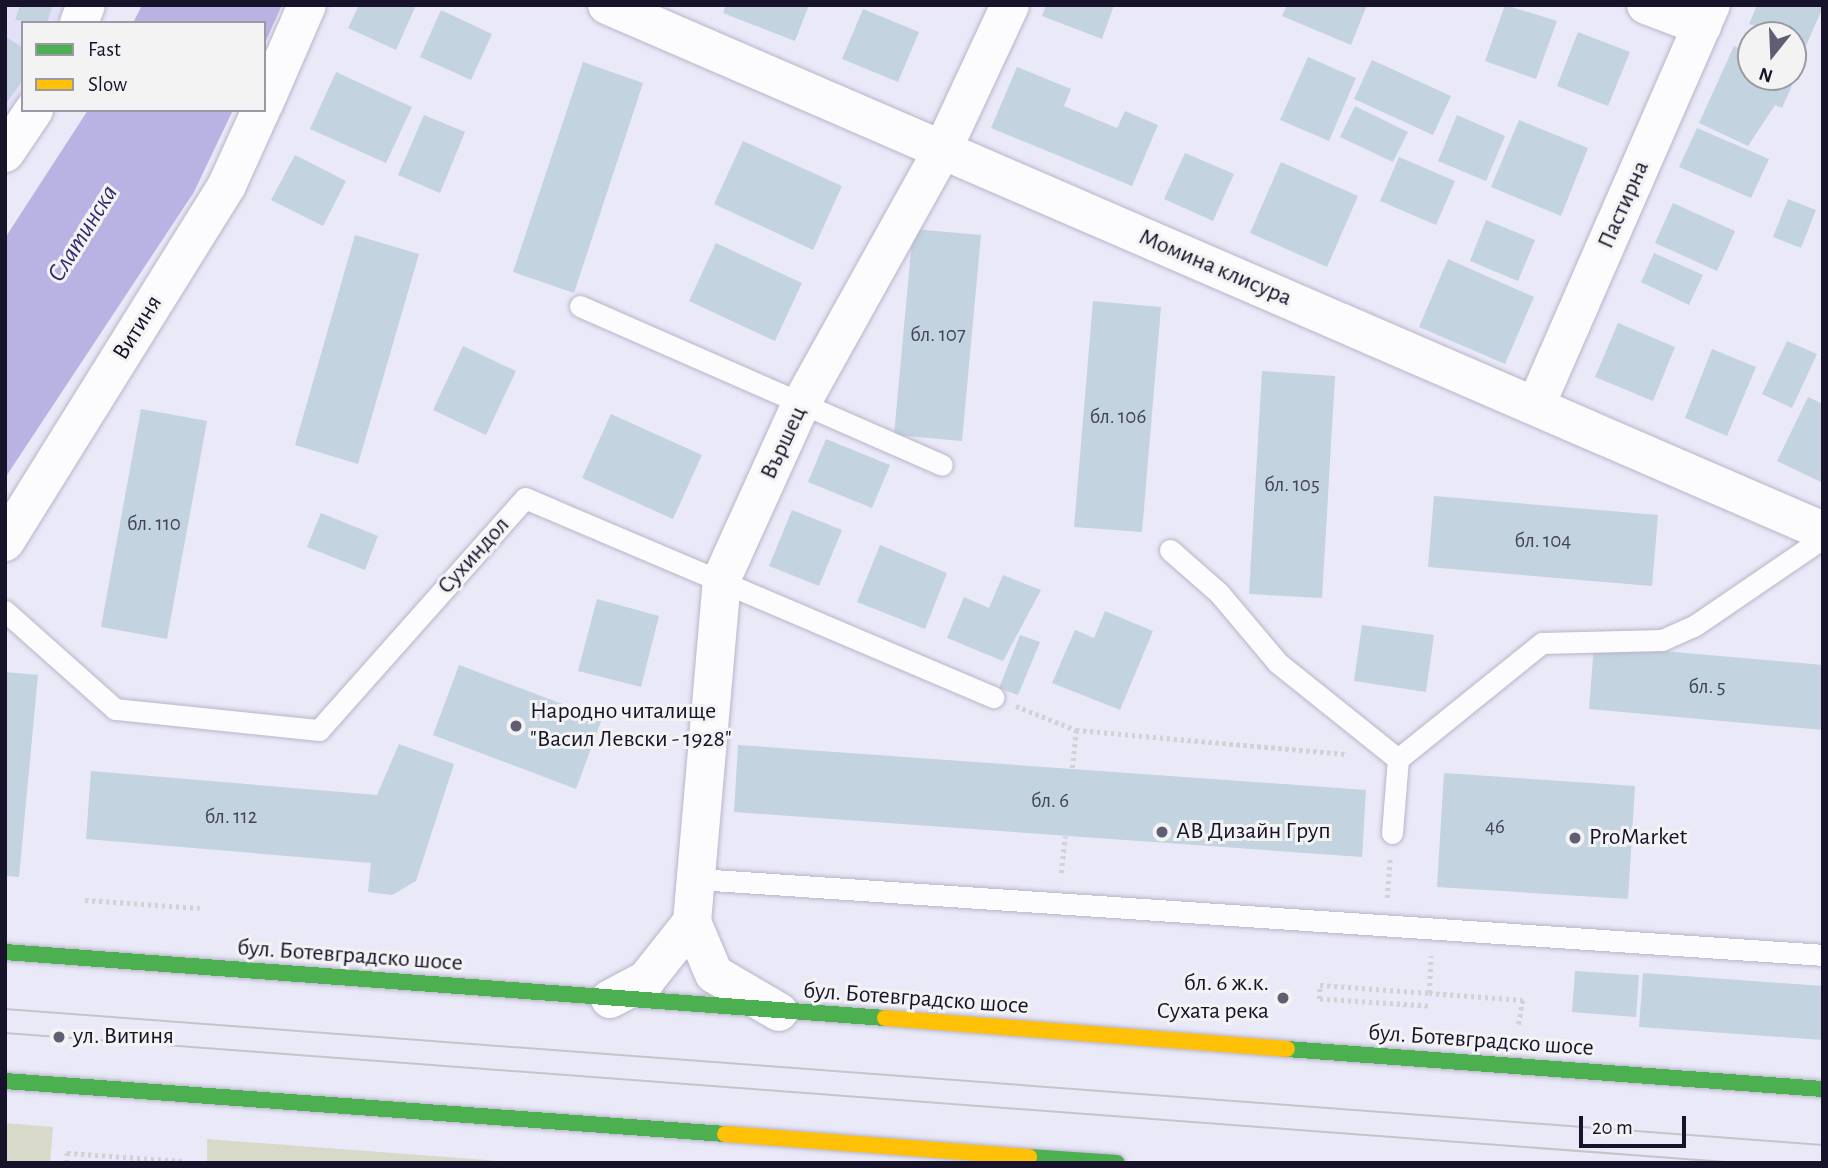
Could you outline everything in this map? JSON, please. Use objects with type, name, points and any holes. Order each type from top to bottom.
[{"type":"main road","name":"бул. Ботевградско шосе","points":[[5,951],[779,1012],[1823,1089]]},
{"type":"main road","points":[[5,1081],[1117,1163]]},
{"type":"street","points":[[266,99],[307,5]]},
{"type":"street","name":"Момина клисура","points":[[607,5],[1823,531]]},
{"type":"street","name":"Вършец","points":[[692,922],[698,879],[722,578],[801,404],[942,151],[1010,5]]},
{"type":"street","points":[[1646,5],[1707,16]]},
{"type":"street","name":"Пастирна","points":[[1536,405],[1707,16]]},
{"type":"street","points":[[5,153],[33,112]]},
{"type":"street","name":"Витиня","points":[[5,542],[227,185],[260,112]]},
{"type":"street","points":[[610,999],[646,980],[692,922],[714,974],[779,1012]]},
{"type":"lane","points":[[580,306],[942,465]]},
{"type":"lane","name":"Сухиндол","points":[[5,611],[115,709],[319,730],[524,498],[722,578],[993,696]]},
{"type":"lane","points":[[1392,833],[1398,759],[1542,643],[1662,640],[1694,626],[1823,538]]},
{"type":"lane","points":[[1170,550],[1219,593],[1279,663],[1398,759]]},
{"type":"lane","points":[[698,879],[1823,955]]},
{"type":"path","points":[[993,696],[1076,730],[1398,759]]},
{"type":"path","points":[[1072,768],[1076,730]]},
{"type":"path","points":[[1385,925],[1392,833]]},
{"type":"path","points":[[1061,873],[1065,836]]},
{"type":"path","points":[[85,900],[200,908]]},
{"type":"path","points":[[1429,993],[1432,928]]},
{"type":"path","points":[[1428,1006],[1319,999],[1320,985],[1524,1000],[1522,1028],[1508,1027]]},
{"type":"path","points":[[66,1163],[67,1153],[183,1161]]},
{"type":"shaded area","points":[[5,5],[86,5],[80,21],[21,21],[22,112],[5,153]]},
{"type":"green space","points":[[5,1123],[53,1127],[50,1163],[5,1163]]},
{"type":"green space","points":[[207,1139],[526,1163],[207,1163]]},
{"type":"water","points":[[142,5],[282,5],[266,41],[266,21],[134,21]]},
{"type":"water","name":"Слатинска","points":[[87,112],[232,112],[194,192],[5,478],[5,238]]},
{"type":"building","points":[[20,5],[53,5],[48,21],[15,20]]},
{"type":"building","points":[[359,5],[416,5],[396,50],[348,28]]},
{"type":"building","points":[[726,5],[809,5],[795,41],[723,13]]},
{"type":"building","points":[[1046,5],[1114,5],[1102,39],[1042,16]]},
{"type":"building","points":[[1287,5],[1367,5],[1351,45],[1282,16]]},
{"type":"building","points":[[1505,5],[1557,21],[1536,79],[1485,61]]},
{"type":"building","points":[[1757,5],[1823,5],[1807,43],[1807,21],[1750,21]]},
{"type":"building","points":[[863,9],[919,32],[898,82],[842,59]]},
{"type":"building","points":[[441,10],[492,34],[471,80],[420,57]]},
{"type":"building","points":[[1578,32],[1630,52],[1608,106],[1557,86]]},
{"type":"building","points":[[5,36],[21,47],[21,83],[5,105]]},
{"type":"building","points":[[1734,46],[1737,47],[1737,91],[1790,91],[1782,108],[1775,105],[1748,146],[1699,123]]},
{"type":"building","points":[[1308,57],[1356,78],[1329,141],[1280,120]]},
{"type":"building","points":[[1372,60],[1451,96],[1433,135],[1354,99]]},
{"type":"building","points":[[583,62],[643,83],[574,293],[513,272]]},
{"type":"building","points":[[1017,67],[1071,89],[1064,106],[1117,128],[1125,111],[1158,125],[1132,186],[991,128]]},
{"type":"building","points":[[336,72],[412,107],[386,163],[310,129]]},
{"type":"building","points":[[1355,106],[1408,132],[1393,162],[1340,137]]},
{"type":"building","points":[[424,115],[465,132],[440,193],[398,175]]},
{"type":"building","points":[[1457,115],[1505,136],[1486,181],[1438,161]]},
{"type":"building","points":[[1519,120],[1588,148],[1561,216],[1491,187]]},
{"type":"building","points":[[1697,128],[1769,159],[1751,198],[1679,167]]},
{"type":"building","points":[[743,141],[842,186],[813,250],[714,204]]},
{"type":"building","points":[[1185,153],[1234,174],[1213,221],[1164,199]]},
{"type":"building","points":[[295,155],[346,181],[323,226],[271,200]]},
{"type":"building","points":[[1399,157],[1455,181],[1436,225],[1380,201]]},
{"type":"building","points":[[1281,162],[1358,196],[1327,267],[1250,233]]},
{"type":"building","points":[[1788,199],[1816,210],[1801,248],[1773,237]]},
{"type":"building","points":[[1673,203],[1735,231],[1717,271],[1655,243]]},
{"type":"building","points":[[1486,220],[1535,240],[1518,281],[1470,261]]},
{"type":"building","points":[[913,229],[981,235],[962,441],[894,435]]},
{"type":"building","points":[[355,235],[419,254],[358,464],[295,445]]},
{"type":"building","points":[[716,243],[802,283],[775,341],[689,301]]},
{"type":"building","points":[[1654,253],[1703,275],[1689,305],[1641,282]]},
{"type":"building","points":[[1448,259],[1534,297],[1505,364],[1419,327]]},
{"type":"building","points":[[1093,301],[1161,307],[1142,532],[1074,527]]},
{"type":"building","points":[[1618,323],[1675,347],[1653,401],[1595,377]]},
{"type":"building","points":[[1787,341],[1817,354],[1792,408],[1762,394]]},
{"type":"building","points":[[463,346],[516,371],[486,435],[433,410]]},
{"type":"building","points":[[1712,349],[1756,367],[1727,436],[1685,418]]},
{"type":"building","points":[[1262,371],[1335,376],[1322,598],[1249,594]]},
{"type":"building","points":[[1808,397],[1823,404],[1823,483],[1777,461]]},
{"type":"building","points":[[141,409],[207,421],[167,639],[101,627]]},
{"type":"building","points":[[611,414],[702,455],[673,519],[582,478]]},
{"type":"building","points":[[826,439],[890,465],[872,508],[808,482]]},
{"type":"building","points":[[1434,496],[1658,515],[1652,586],[1428,567]]},
{"type":"building","points":[[792,510],[842,530],[819,586],[769,566]]},
{"type":"building","points":[[321,513],[378,536],[365,570],[307,547]]},
{"type":"building","points":[[880,545],[947,573],[925,629],[857,602]]},
{"type":"building","points":[[1003,575],[1041,590],[1003,661],[947,638],[964,597],[989,608]]},
{"type":"building","points":[[597,599],[659,616],[641,687],[578,671]]},
{"type":"building","points":[[1105,611],[1153,631],[1120,710],[1052,683],[1075,630],[1094,638]]},
{"type":"building","points":[[1362,625],[1434,635],[1426,692],[1354,681]]},
{"type":"building","points":[[1020,635],[1040,642],[1018,695],[999,688]]},
{"type":"building","points":[[1594,645],[1823,665],[1823,730],[1589,709]]},
{"type":"building","points":[[459,665],[602,719],[576,789],[433,735]]},
{"type":"building","points":[[5,672],[38,675],[19,877],[5,876]]},
{"type":"building","points":[[399,744],[454,764],[416,881],[392,895],[368,892],[371,863],[86,839],[91,771],[377,795]]},
{"type":"building","points":[[738,745],[1366,790],[1362,857],[734,812]]},
{"type":"building","points":[[1444,773],[1635,786],[1628,899],[1437,887]]},
{"type":"building","points":[[1575,971],[1639,975],[1636,1017],[1572,1012]]},
{"type":"building","points":[[1643,973],[1823,986],[1823,1040],[1639,1027]]},
{"type":"tram line","points":[[5,1009],[1823,1145]]},
{"type":"tram line","points":[[5,1033],[1739,1163]]},
{"type":"traffic: fast","points":[[5,952],[885,1018]]},
{"type":"traffic: fast","points":[[1287,1049],[1823,1089]]},
{"type":"traffic: fast","points":[[5,1081],[725,1134]]},
{"type":"traffic: fast","points":[[1029,1157],[1117,1163]]},
{"type":"traffic: slow","points":[[885,1018],[1287,1049]]},
{"type":"traffic: slow","points":[[725,1134],[1029,1157]]},
{"type":"place","name":"Народно читалище \"Васил Левски - 1928\"","points":[[516,726]]},
{"type":"place","name":"АВ Дизайн Груп","points":[[1162,832]]},
{"type":"place","name":"ProMarket","points":[[1575,838]]},
{"type":"place","name":"бл. 6 ж.к. Сухата река","points":[[1283,998]]},
{"type":"place","name":"ул. Витиня","points":[[59,1037]]}]
